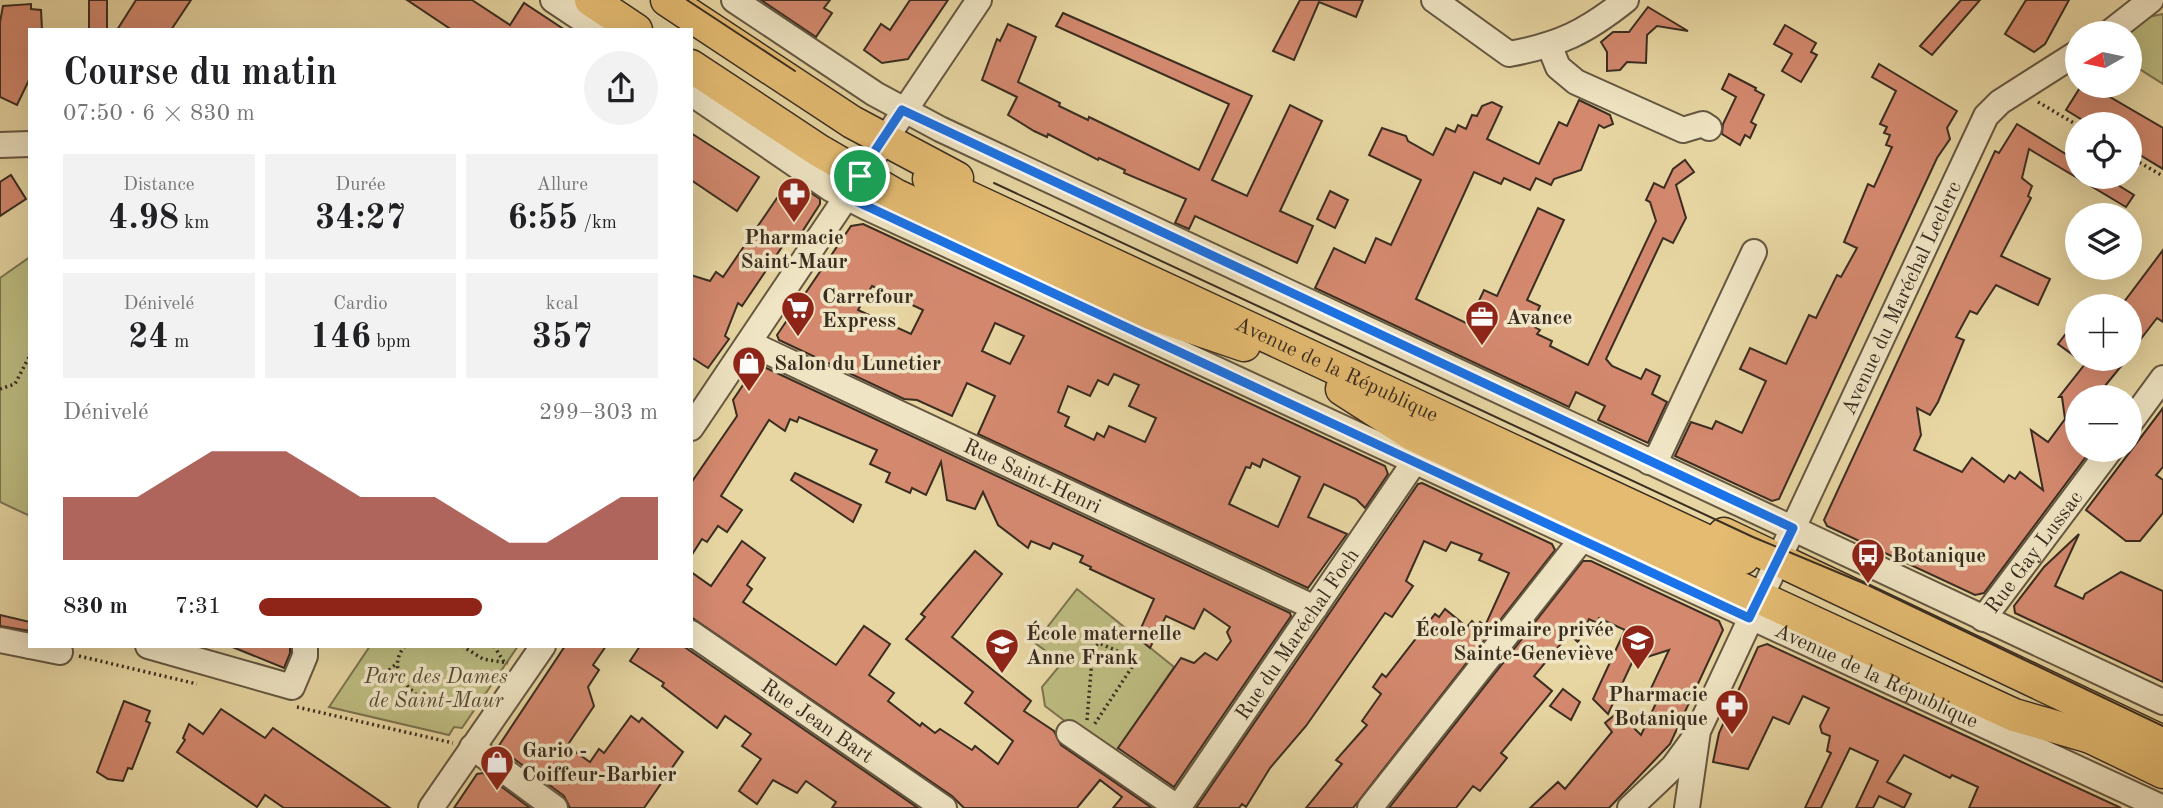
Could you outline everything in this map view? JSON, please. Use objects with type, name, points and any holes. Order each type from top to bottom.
[{"type":"main road","points":[[591,0],[633,28]]},
{"type":"main road","points":[[614,0],[656,28]]},
{"type":"main road","points":[[643,0],[685,28]]},
{"type":"main road","points":[[667,0],[883,140],[946,173],[1216,300],[1336,378]]},
{"type":"main road","points":[[693,34],[834,135],[693,52]]},
{"type":"main road","points":[[693,67],[852,186],[897,196],[1150,313],[1250,346]]},
{"type":"main road","name":"Avenue de la République","points":[[1755,580],[1336,378],[927,187],[1250,346],[1336,378],[1484,437],[1555,457],[1755,580]]},
{"type":"main road","points":[[1755,580],[2014,715],[2091,737]]},
{"type":"main road","points":[[1755,580],[2163,742]]},
{"type":"main road","name":"Avenue de la République","points":[[2163,755],[1799,592],[2163,772]]},
{"type":"street","points":[[553,0],[595,28]]},
{"type":"street","points":[[734,0],[902,110],[2163,702]]},
{"type":"street","points":[[693,425],[902,110],[979,0]]},
{"type":"street","points":[[1434,0],[1509,54],[1550,47],[1598,22],[1626,0]]},
{"type":"street","points":[[2124,21],[2151,0]]},
{"type":"street","points":[[1550,47],[1558,67],[1576,82],[1683,130],[1703,124],[1709,128]]},
{"type":"street","name":"Avenue du Maréchal Leclerc","points":[[1699,731],[1755,580],[1793,528],[1986,116],[2018,90],[2065,61]]},
{"type":"street","name":"Avenue de la République","points":[[693,94],[852,186],[1415,461],[1582,539],[1755,580],[2162,808]]},
{"type":"street","points":[[1649,463],[1659,454],[1754,252]]},
{"type":"street","name":"Rue Saint-Henri","points":[[749,343],[1315,608]]},
{"type":"street","points":[[2142,407],[2163,378]]},
{"type":"street","name":"Rue du Maréchal Foch","points":[[1178,808],[1415,461]]},
{"type":"street","name":"Rue Gay Lussac","points":[[1983,619],[2101,462]]},
{"type":"street","points":[[1370,808],[1582,539]]},
{"type":"street","name":"Rue Jean Bart","points":[[693,634],[944,808]]},
{"type":"street","points":[[0,640],[28,646]]},
{"type":"street","points":[[40,648],[60,652]]},
{"type":"street","points":[[155,648],[292,687],[305,656],[305,648]]},
{"type":"street","points":[[431,808],[542,648]]},
{"type":"street","points":[[1630,808],[1668,772],[1699,731]]},
{"type":"street","points":[[1688,802],[1699,731]]},
{"type":"street","points":[[1079,737],[1178,808]]},
{"type":"street","points":[[472,747],[555,808]]},
{"type":"street","points":[[1668,772],[1680,780],[1688,802]]},
{"type":"path","points":[[2018,90],[2065,118]]},
{"type":"path","points":[[2142,164],[2163,176]]},
{"type":"path","points":[[0,389],[15,384],[28,359]]},
{"type":"path","points":[[1099,643],[1131,657],[1134,664],[1079,737],[1093,647],[1099,643]]},
{"type":"path","points":[[403,648],[398,654],[396,665],[404,685],[418,696]]},
{"type":"path","points":[[465,648],[483,659],[506,662],[496,648]]},
{"type":"path","points":[[60,652],[204,685]]},
{"type":"path","points":[[389,670],[396,665]]},
{"type":"path","points":[[286,704],[472,747]]},
{"type":"green space","points":[[2163,14],[2163,84],[2142,71],[2142,22],[2148,17]]},
{"type":"green space","points":[[28,258],[28,515],[0,502],[0,278]]},
{"type":"green space","points":[[1077,589],[1174,667],[1112,757],[1045,706],[1042,687],[1062,663],[1035,643]]},
{"type":"green space","name":"Parc des Dames de Saint-Maur","points":[[369,648],[517,648],[462,728],[454,727],[449,735],[329,707]]},
{"type":"building","points":[[89,0],[107,0],[107,28],[89,28]]},
{"type":"building","points":[[136,0],[191,0],[172,28],[118,28]]},
{"type":"building","points":[[407,0],[472,0],[510,25],[524,3],[562,28],[449,28]]},
{"type":"building","points":[[761,0],[830,0],[824,8],[832,13],[816,37]]},
{"type":"building","points":[[910,0],[948,0],[908,59],[882,63],[864,50],[881,24],[890,30]]},
{"type":"building","points":[[1300,0],[1363,0],[1356,17],[1319,2],[1294,60],[1273,51]]},
{"type":"building","points":[[1961,0],[1980,0],[1932,55],[1920,46]]},
{"type":"building","points":[[2026,0],[2069,0],[2045,44],[2034,52],[2005,34]]},
{"type":"building","points":[[31,4],[31,9],[41,10],[42,28],[28,28],[28,82],[17,105],[0,97],[0,22],[3,6]]},
{"type":"building","points":[[1648,7],[1688,31],[1657,26],[1647,35],[1646,63],[1627,62],[1620,70],[1607,71],[1607,52],[1601,42],[1613,32],[1629,32]]},
{"type":"building","points":[[1063,13],[1252,96],[1212,180],[1247,196],[1290,105],[1322,121],[1280,211],[1313,226],[1297,263],[1195,216],[1189,229],[1175,223],[1186,199],[1124,173],[1125,170],[1099,158],[1098,160],[1048,134],[1047,137],[1034,131],[1008,115],[1017,97],[982,80],[997,39],[1000,41],[1008,24],[1036,37],[1018,82],[1060,103],[1059,106],[1088,120],[1089,117],[1199,170],[1229,104],[1056,26]]},
{"type":"building","points":[[1785,25],[1816,43],[1811,52],[1817,55],[1801,82],[1782,71],[1792,54],[1774,44]]},
{"type":"building","points":[[1879,64],[1957,111],[1947,128],[1950,139],[1937,158],[1779,499],[1772,501],[1675,456],[1691,422],[1712,429],[1716,421],[1742,433],[1766,381],[1740,369],[1750,348],[1786,364],[1809,315],[1816,318],[1837,275],[1841,277],[1857,248],[1844,242],[1868,184],[1874,187],[1892,147],[1886,145],[1890,135],[1884,133],[1887,127],[1880,124],[1896,91],[1872,77]]},
{"type":"building","points":[[1729,74],[1764,95],[1751,122],[1756,125],[1750,138],[1745,135],[1740,145],[1722,134],[1723,124],[1736,97],[1722,89]]},
{"type":"building","points":[[2074,98],[2112,98],[2136,112],[2069,112],[2066,110]]},
{"type":"building","points":[[1579,100],[1610,115],[1613,124],[1604,128],[1599,125],[1581,170],[1554,179],[1551,185],[1536,178],[1530,190],[1504,178],[1501,184],[1474,172],[1416,299],[1468,324],[1484,290],[1497,296],[1538,208],[1564,220],[1527,300],[1540,306],[1531,325],[1540,330],[1537,334],[1552,341],[1550,346],[1588,365],[1656,221],[1650,202],[1646,200],[1654,183],[1664,188],[1673,169],[1685,160],[1694,172],[1676,185],[1686,218],[1673,243],[1663,238],[1606,359],[1612,366],[1641,379],[1646,369],[1660,376],[1652,394],[1667,402],[1648,443],[1598,420],[1605,406],[1576,392],[1569,407],[1315,288],[1334,248],[1365,263],[1376,238],[1391,245],[1421,180],[1369,155],[1382,128],[1406,136],[1408,141],[1433,155],[1446,128],[1455,132],[1458,125],[1466,129],[1472,115],[1477,116],[1482,106],[1492,102],[1502,107],[1487,139],[1539,164],[1559,122],[1567,126]]},
{"type":"building","points":[[2142,116],[2163,128],[2163,169],[2142,156]]},
{"type":"building","points":[[2017,124],[2065,154],[2065,171],[2029,149],[2022,178],[2032,186],[2028,196],[2031,198],[2001,256],[2050,279],[2038,305],[1996,285],[1977,314],[1970,311],[1956,337],[1964,340],[1938,402],[1930,415],[1917,408],[1921,435],[1914,450],[1962,472],[1972,458],[2004,482],[2009,475],[2015,479],[2020,472],[2043,490],[2031,430],[2048,442],[2065,419],[2065,462],[2082,462],[1984,593],[1975,595],[1827,526],[1824,520],[1995,151],[1999,153]]},
{"type":"building","points":[[693,134],[759,177],[737,211],[693,181]]},
{"type":"building","points":[[11,175],[26,199],[0,216],[0,182]]},
{"type":"building","points":[[790,179],[820,199],[820,204],[793,246],[786,241],[742,306],[738,303],[725,336],[729,339],[708,368],[693,358],[693,276],[710,281],[716,272],[723,277]]},
{"type":"building","points":[[2096,189],[2124,189],[2134,195],[2129,203],[2119,203]]},
{"type":"building","points":[[1330,191],[1348,200],[1335,228],[1317,219]]},
{"type":"building","points":[[863,224],[1385,466],[1388,474],[1365,508],[1356,499],[1324,484],[1308,517],[1347,534],[1308,588],[978,434],[995,396],[967,383],[952,416],[917,400],[904,399],[779,340],[777,335],[851,226]],"holes":[[[872,286],[923,310],[911,334],[858,310]],[[995,323],[1024,336],[1010,364],[982,351]],[[1114,374],[1139,385],[1129,406],[1156,418],[1145,442],[1109,426],[1104,437],[1097,433],[1094,440],[1065,426],[1069,417],[1058,412],[1068,386],[1090,396],[1098,380],[1108,385]],[[1263,459],[1300,477],[1278,527],[1229,504],[1246,467],[1250,468],[1252,463],[1260,467]]]},
{"type":"building","points":[[2163,250],[2163,322],[2157,318],[2142,337],[2142,294],[2130,294]]},
{"type":"building","points":[[2065,335],[2065,349],[2058,344]]},
{"type":"building","points":[[764,367],[1290,613],[1291,616],[1174,787],[1118,748],[1181,658],[1194,663],[1205,653],[1217,660],[1231,641],[1227,632],[1230,627],[1204,609],[1194,629],[1166,616],[1150,648],[1137,637],[1154,599],[1090,569],[1091,567],[1080,562],[1083,556],[1053,543],[1050,549],[1031,541],[1028,548],[998,525],[983,492],[975,509],[947,500],[941,462],[926,495],[912,488],[910,493],[886,482],[890,473],[870,464],[877,450],[799,417],[797,422],[790,419],[785,431],[769,420],[721,496],[742,510],[727,532],[718,526],[707,542],[702,539],[693,553],[693,480],[737,416],[733,400],[753,370]]},
{"type":"building","points":[[2080,371],[2117,371],[2106,385],[2068,385]]},
{"type":"building","points":[[2065,389],[2065,419],[2062,397],[2059,397]]},
{"type":"building","points":[[2163,408],[2163,467],[2156,475],[2163,480],[2163,513],[2140,541],[2126,541],[2086,510],[2122,462],[2142,462],[2142,436]]},
{"type":"building","points":[[795,473],[861,505],[853,522],[791,480]]},
{"type":"building","points":[[1422,483],[1552,544],[1555,550],[1353,808],[1306,808],[1342,764],[1336,760],[1367,725],[1362,721],[1381,694],[1373,687],[1382,674],[1386,677],[1435,614],[1439,617],[1445,609],[1467,627],[1472,621],[1477,626],[1480,622],[1485,626],[1509,573],[1479,560],[1482,554],[1451,542],[1446,551],[1424,541],[1406,581],[1413,586],[1392,617],[1385,613],[1306,726],[1270,768],[1246,807],[1242,804],[1239,808],[1196,808],[1418,484]]},
{"type":"building","points":[[2079,534],[2055,586],[2083,599],[2085,594],[2121,572],[2163,591],[2163,682],[2015,613],[2014,606],[2044,567]]},
{"type":"building","points":[[742,541],[765,558],[747,585],[752,589],[743,602],[836,665],[864,626],[890,644],[869,675],[894,693],[888,701],[920,726],[922,723],[935,733],[940,729],[972,750],[975,746],[998,764],[1013,741],[965,703],[973,692],[906,639],[925,617],[921,614],[975,551],[1002,574],[952,637],[1031,701],[1024,711],[1054,731],[1061,745],[1152,808],[1113,808],[1122,797],[1100,780],[1077,808],[964,808],[952,796],[693,618],[693,573],[711,586]]},
{"type":"building","points":[[1583,561],[1591,561],[1719,621],[1723,630],[1670,744],[1609,808],[1530,808],[1558,782],[1565,789],[1612,732],[1605,723],[1618,712],[1641,735],[1657,701],[1647,697],[1669,650],[1644,658],[1636,654],[1608,714],[1593,699],[1625,630],[1599,618],[1597,623],[1589,619],[1578,642],[1569,634],[1534,676],[1552,691],[1501,753],[1507,758],[1480,791],[1473,786],[1456,808],[1389,808]]},
{"type":"building","points":[[0,615],[28,622],[28,631],[0,626]]},
{"type":"building","points":[[1767,644],[2121,808],[1969,808],[1978,787],[1952,775],[1950,778],[1904,755],[1887,782],[1911,794],[1904,808],[1879,796],[1873,808],[1856,808],[1878,761],[1850,748],[1821,808],[1805,808],[1831,753],[1827,751],[1830,736],[1822,733],[1820,726],[1829,708],[1803,696],[1789,724],[1773,717],[1748,769],[1713,762],[1719,733],[1758,647]]},
{"type":"building","points":[[235,648],[290,648],[284,668]]},
{"type":"building","points":[[564,648],[605,648],[593,665],[599,670],[588,687],[594,706],[567,746],[590,762],[599,749],[604,753],[631,716],[639,722],[642,718],[683,752],[644,808],[570,808],[564,796],[498,747]]},
{"type":"building","points":[[639,648],[686,648],[918,808],[832,808],[836,802],[806,781],[797,793],[773,780],[757,804],[739,791],[761,759],[742,746],[751,734],[725,716],[717,728],[662,686],[664,683],[630,661]]},
{"type":"building","points":[[1563,689],[1580,702],[1571,720],[1550,706]]},
{"type":"building","points":[[124,701],[150,711],[146,721],[150,723],[132,769],[128,768],[123,781],[108,779],[97,772]]},
{"type":"building","points":[[221,709],[265,738],[273,728],[390,808],[284,808],[265,795],[257,807],[177,752],[185,740],[183,738],[189,724],[203,734]]},
{"type":"building","points":[[483,773],[530,808],[454,808],[477,774]]},
{"type":"tram line","points":[[687,0],[795,71]]},
{"type":"tram line","points":[[994,183],[1753,537],[1868,585],[2163,726]]},
{"type":"place","name":"Pharmacie Saint-Maur","points":[[794,224]]},
{"type":"place","name":"Carrefour Express","points":[[798,338]]},
{"type":"place","name":"Avance","points":[[1482,347]]},
{"type":"place","name":"Salon du Lunetier","points":[[749,393]]},
{"type":"place","name":"Botanique","points":[[1868,585]]},
{"type":"place","name":"École primaire privée Sainte-Geneviève","points":[[1638,671]]},
{"type":"place","name":"École maternelle Anne Frank","points":[[1002,675]]},
{"type":"place","name":"Pharmacie Botanique","points":[[1732,736]]},
{"type":"place","name":"Gario - Coiffeur-Barbier","points":[[497,792]]},
{"type":"route","points":[[902,110],[1464,373],[1649,463],[1793,528],[1749,618],[845,196],[860,176],[902,110]]}]
